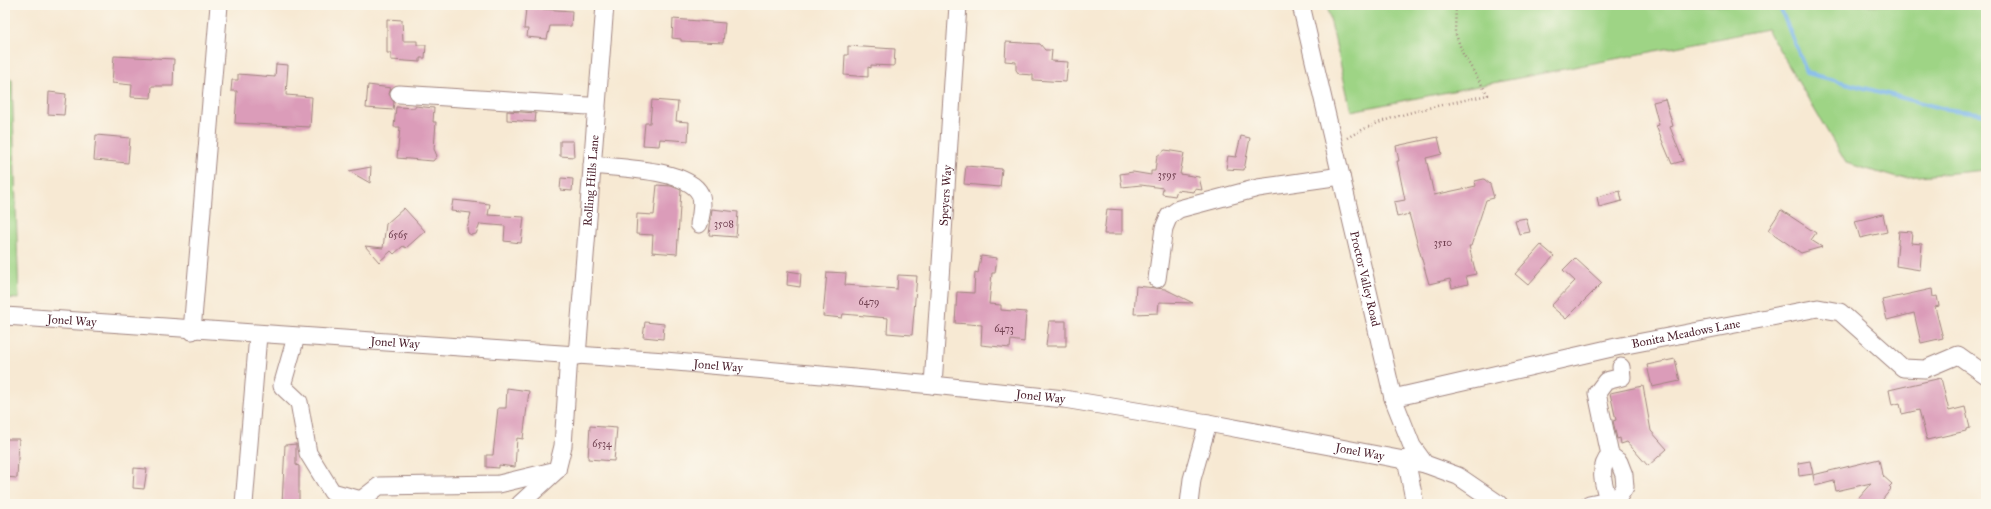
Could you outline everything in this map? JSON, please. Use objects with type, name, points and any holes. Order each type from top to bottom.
[{"type":"street","points":[[192,330],[219,5]]},
{"type":"street","name":"Rolling Hills Lane","points":[[557,470],[563,446],[573,355],[592,165],[605,5]]},
{"type":"street","name":"Speyers Way","points":[[933,385],[958,5]]},
{"type":"street","name":"Proctor Valley Road","points":[[1302,5],[1393,398],[1412,446],[1425,464]]},
{"type":"street","points":[[399,94],[588,106],[597,109]]},
{"type":"street","points":[[592,165],[671,175],[684,180],[696,187],[700,195],[702,206],[700,224]]},
{"type":"street","points":[[1157,279],[1164,228],[1169,216],[1179,209],[1258,188],[1341,176]]},
{"type":"street","name":"Bonita Meadows Lane","points":[[1393,398],[1616,347],[1818,308],[1840,312],[1903,368],[1925,369],[1958,355],[1986,375]]},
{"type":"street","name":"Jonel Way","points":[[5,316],[258,335],[665,361],[933,385],[1064,399],[1208,423],[1406,459],[1425,464]]},
{"type":"street","points":[[244,504],[258,335]]},
{"type":"street","points":[[296,337],[282,386],[299,402],[308,453],[332,492],[361,500],[379,486],[499,484],[557,470]]},
{"type":"street","points":[[1589,504],[1618,498],[1625,487],[1624,475],[1619,462],[1610,455],[1597,394],[1606,381],[1622,377],[1621,367]]},
{"type":"street","points":[[1189,504],[1192,479],[1208,423]]},
{"type":"street","points":[[1406,459],[1415,504]]},
{"type":"street","points":[[1425,464],[1458,476],[1499,504]]},
{"type":"street","points":[[520,504],[557,470]]},
{"type":"path","points":[[1334,145],[1367,126],[1392,118],[1488,95],[1463,54],[1455,32],[1456,5]]},
{"type":"green space","points":[[1327,5],[1986,5],[1986,170],[1897,178],[1846,163],[1767,29],[1351,111]]},
{"type":"green space","points":[[5,74],[12,80],[19,299],[5,298]]},
{"type":"building","points":[[526,8],[572,11],[571,26],[550,26],[547,39],[527,37],[528,29],[524,29]]},
{"type":"building","points":[[387,19],[402,20],[403,41],[417,41],[417,45],[426,45],[425,58],[420,58],[420,62],[391,60],[391,53],[387,53]]},
{"type":"building","points":[[673,19],[725,23],[723,43],[681,41],[681,39],[672,38]]},
{"type":"building","points":[[1006,42],[1040,44],[1045,50],[1052,50],[1051,61],[1068,62],[1066,82],[1033,80],[1033,75],[1019,74],[1016,70],[1016,62],[1005,61]]},
{"type":"building","points":[[848,46],[895,49],[894,66],[871,65],[871,68],[868,67],[868,77],[844,75],[845,55],[848,55]]},
{"type":"building","points":[[114,56],[174,59],[173,86],[152,86],[151,98],[131,97],[132,85],[112,83]]},
{"type":"building","points":[[276,64],[288,65],[286,95],[312,97],[310,127],[235,123],[237,91],[231,91],[232,80],[238,80],[238,74],[275,77]]},
{"type":"building","points":[[368,85],[391,88],[389,94],[394,102],[393,110],[366,108]]},
{"type":"building","points":[[49,92],[66,94],[64,115],[48,114]]},
{"type":"building","points":[[1665,99],[1673,126],[1670,127],[1683,161],[1672,164],[1656,126],[1659,125],[1653,102]]},
{"type":"building","points":[[652,100],[678,102],[676,121],[689,122],[688,141],[660,139],[659,146],[643,145],[645,123],[650,123]]},
{"type":"building","points":[[415,106],[434,108],[433,122],[436,122],[434,149],[437,156],[433,161],[397,158],[400,127],[394,127],[396,107],[415,108]]},
{"type":"building","points":[[507,111],[536,113],[535,122],[507,120]]},
{"type":"building","points":[[96,135],[130,138],[128,163],[94,160]]},
{"type":"building","points":[[1241,136],[1250,138],[1244,170],[1226,169],[1228,156],[1236,157]]},
{"type":"building","points":[[1438,137],[1442,154],[1426,158],[1434,195],[1476,186],[1475,181],[1484,179],[1490,184],[1494,198],[1486,200],[1471,246],[1469,246],[1476,274],[1466,276],[1468,284],[1452,288],[1450,279],[1429,284],[1409,214],[1397,217],[1394,202],[1405,200],[1397,161],[1399,161],[1396,146]]},
{"type":"building","points":[[560,141],[573,141],[574,157],[560,156]]},
{"type":"building","points":[[1165,150],[1184,153],[1180,174],[1199,177],[1202,190],[1195,189],[1194,192],[1177,190],[1175,196],[1162,194],[1163,188],[1141,185],[1122,187],[1120,174],[1133,172],[1151,175],[1151,171],[1155,171],[1157,156]]},
{"type":"building","points":[[966,166],[1002,169],[1000,187],[964,184]]},
{"type":"building","points":[[371,167],[370,183],[349,171]]},
{"type":"building","points":[[561,178],[573,179],[572,191],[560,190]]},
{"type":"building","points":[[657,185],[671,186],[681,190],[677,254],[652,252],[653,235],[636,234],[637,214],[654,215]]},
{"type":"building","points":[[1620,191],[1622,201],[1599,207],[1597,197]]},
{"type":"building","points":[[453,200],[490,204],[488,215],[524,217],[521,243],[504,241],[505,226],[480,224],[476,234],[471,235],[468,233],[467,228],[471,213],[451,211]]},
{"type":"building","points":[[404,208],[425,231],[406,248],[403,246],[394,254],[391,251],[379,262],[365,246],[383,248],[386,224]]},
{"type":"building","points":[[712,209],[738,212],[736,237],[709,235]]},
{"type":"building","points":[[1107,209],[1122,210],[1122,234],[1104,234]]},
{"type":"building","points":[[1781,210],[1816,233],[1811,240],[1822,247],[1801,253],[1768,230]]},
{"type":"building","points":[[1883,214],[1887,232],[1860,238],[1855,221]]},
{"type":"building","points":[[1526,218],[1530,232],[1519,234],[1515,220]]},
{"type":"building","points":[[1899,231],[1912,232],[1911,243],[1922,244],[1920,270],[1896,266]]},
{"type":"building","points":[[1541,245],[1554,256],[1528,285],[1515,274]]},
{"type":"building","points":[[981,256],[997,258],[995,273],[992,273],[989,304],[1001,305],[1001,310],[1026,312],[1024,342],[1011,340],[1010,348],[981,345],[982,325],[955,323],[957,292],[974,293],[975,272],[978,273]]},
{"type":"building","points":[[1575,258],[1602,283],[1566,319],[1551,306],[1575,281],[1563,270]]},
{"type":"building","points":[[788,271],[801,273],[800,287],[787,285]]},
{"type":"building","points":[[827,272],[846,273],[845,285],[897,289],[898,275],[917,276],[912,335],[887,333],[888,318],[843,314],[842,318],[823,316]]},
{"type":"building","points":[[1136,286],[1165,289],[1193,303],[1159,302],[1158,313],[1134,314]]},
{"type":"building","points":[[1932,289],[1933,297],[1937,296],[1939,306],[1935,307],[1943,338],[1921,343],[1914,313],[1887,320],[1882,300]]},
{"type":"building","points":[[1049,321],[1066,321],[1066,346],[1046,346]]},
{"type":"building","points":[[645,322],[664,324],[663,339],[643,337]]},
{"type":"building","points":[[1675,359],[1680,381],[1652,387],[1647,365]]},
{"type":"building","points":[[1941,378],[1949,411],[1965,407],[1970,428],[1966,429],[1966,431],[1927,440],[1919,410],[1902,414],[1900,403],[1892,405],[1889,390]]},
{"type":"building","points":[[1643,386],[1651,431],[1667,449],[1648,466],[1627,442],[1621,444],[1620,438],[1617,439],[1613,421],[1616,420],[1610,393]]},
{"type":"building","points":[[507,388],[529,391],[523,439],[517,438],[515,467],[499,465],[499,468],[486,467],[486,455],[493,455],[498,408],[506,408]]},
{"type":"building","points":[[590,426],[617,428],[614,461],[588,459]]},
{"type":"building","points":[[5,439],[19,439],[17,478],[5,477]]},
{"type":"building","points":[[296,444],[296,465],[299,466],[299,504],[282,504],[285,445]]},
{"type":"building","points":[[1879,459],[1882,475],[1892,484],[1889,487],[1891,489],[1879,504],[1853,504],[1871,483],[1836,491],[1834,481],[1815,486],[1813,475]]},
{"type":"building","points":[[1810,461],[1813,474],[1799,476],[1798,463]]},
{"type":"building","points":[[134,468],[147,469],[144,489],[133,488]]},
{"type":"waterway","points":[[1779,5],[1807,73],[1945,109],[1986,114]]}]
